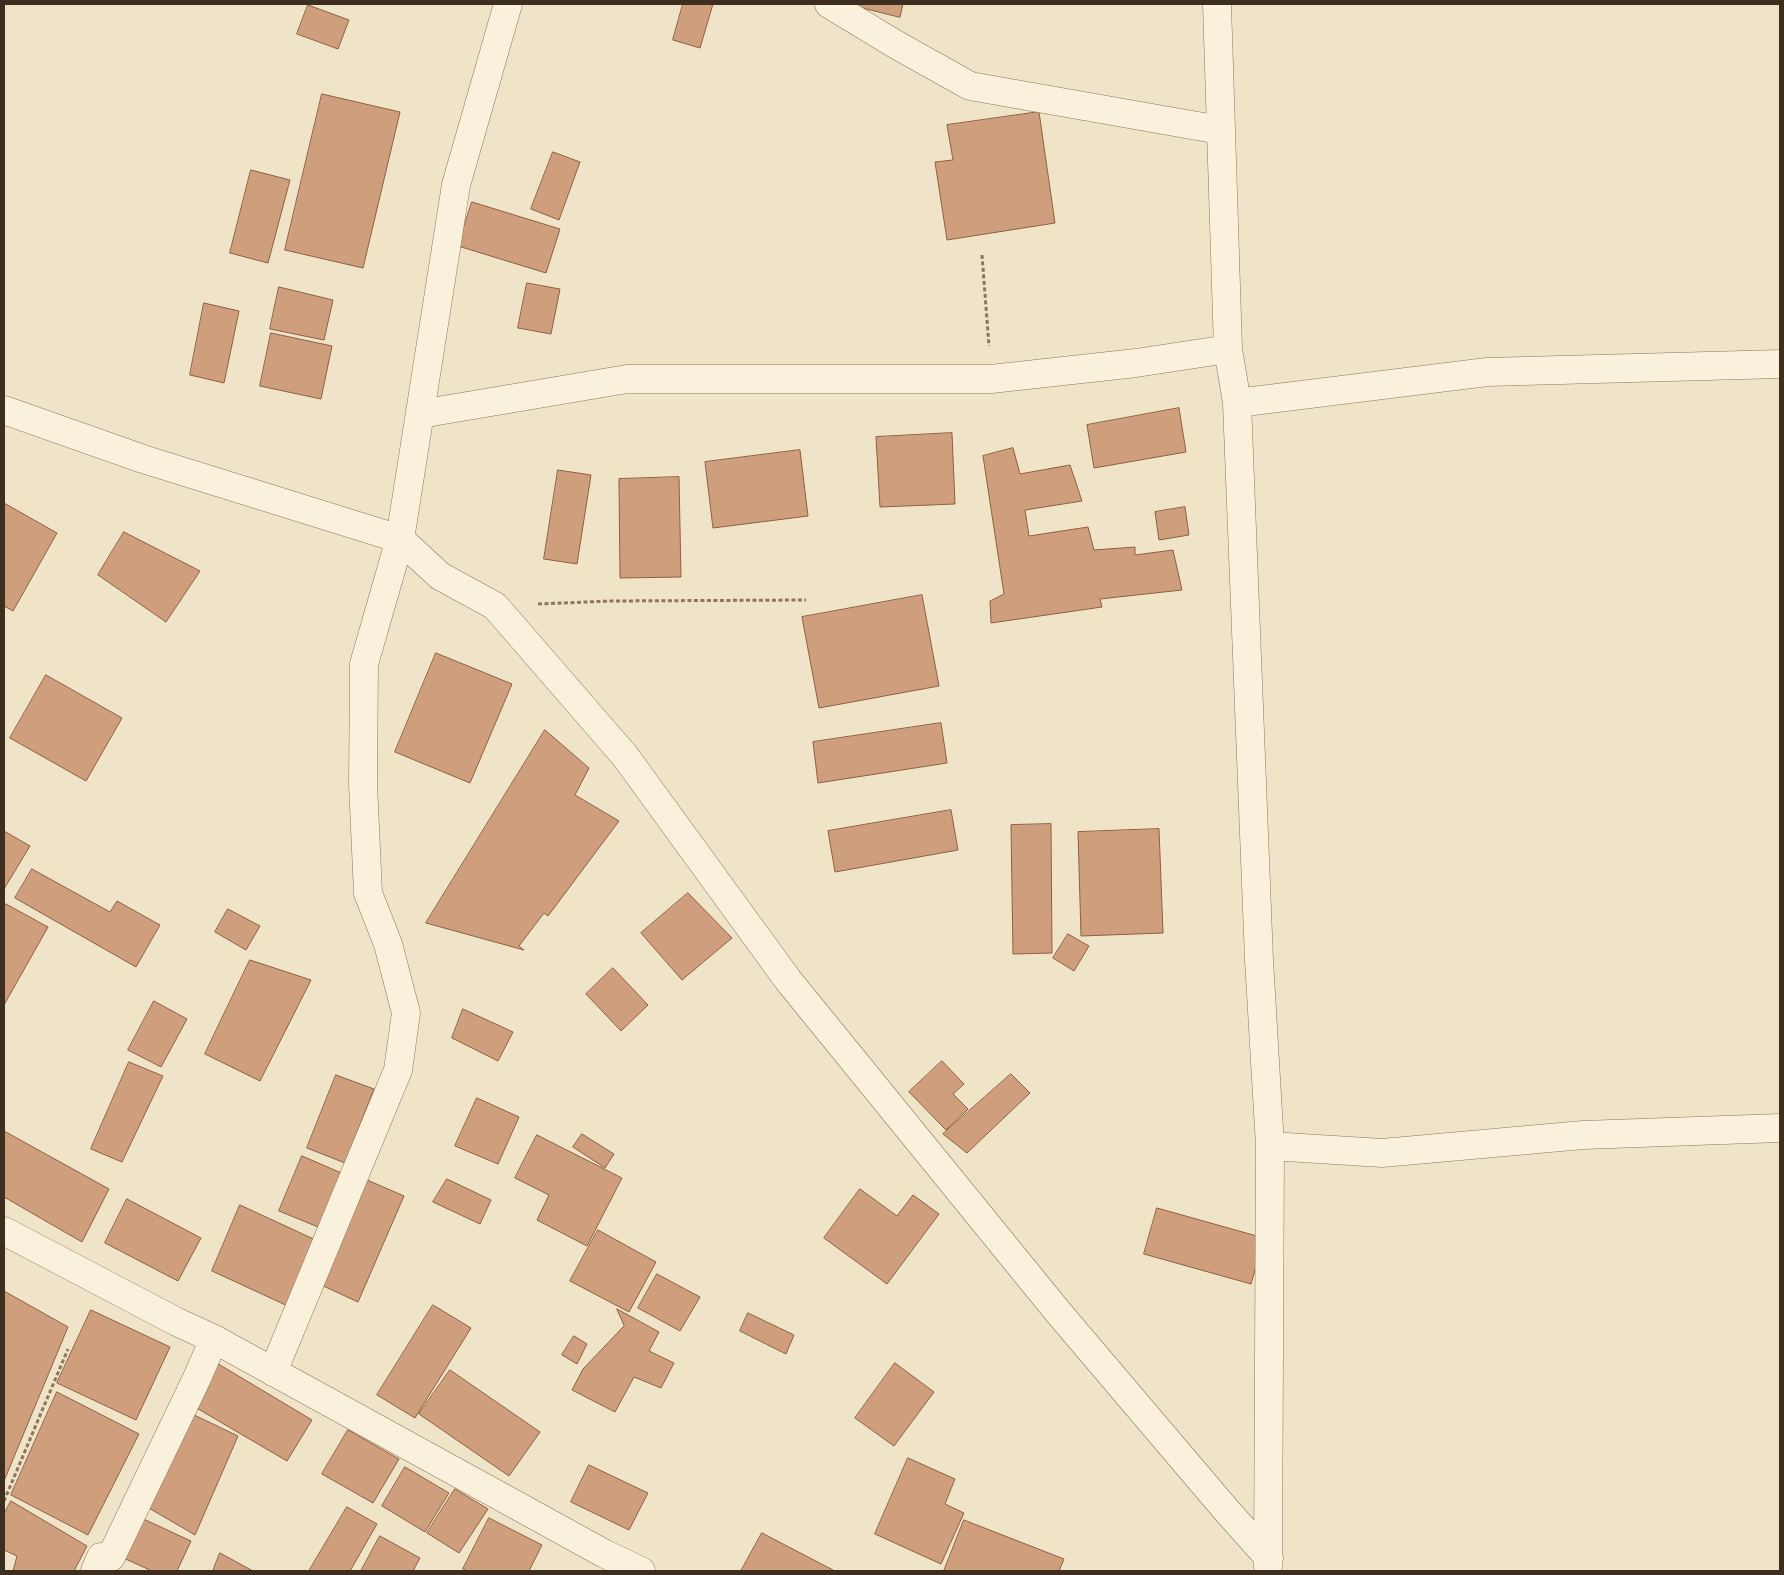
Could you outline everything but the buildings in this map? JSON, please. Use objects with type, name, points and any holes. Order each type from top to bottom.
[{"type":"street","points":[[273,1372],[398,1070],[406,1014],[388,944],[368,893],[363,784],[364,664],[400,539],[456,185],[508,4]]},
{"type":"street","points":[[829,4],[970,86],[1220,130]]},
{"type":"street","points":[[1217,4],[1228,349],[1237,404],[1259,960],[1270,1146],[1268,1565]]},
{"type":"street","points":[[420,414],[626,380],[991,379],[1136,363],[1228,349]]},
{"type":"street","points":[[1237,404],[1487,372],[1780,364]]},
{"type":"street","points":[[4,410],[143,459],[400,539],[440,576],[495,606],[625,756],[788,980],[1058,1312],[1227,1512],[1268,1565]]},
{"type":"street","points":[[1270,1146],[1382,1153],[1583,1135],[1780,1128]]},
{"type":"street","points":[[4,1230],[177,1322],[214,1339],[605,1554],[641,1571]]},
{"type":"street","points":[[95,1571],[101,1557],[111,1557],[198,1378],[214,1339]]},
{"type":"path","points":[[982,255],[991,379]]},
{"type":"path","points":[[495,606],[610,601],[806,600]]},
{"type":"path","points":[[4,1501],[68,1349]]}]
